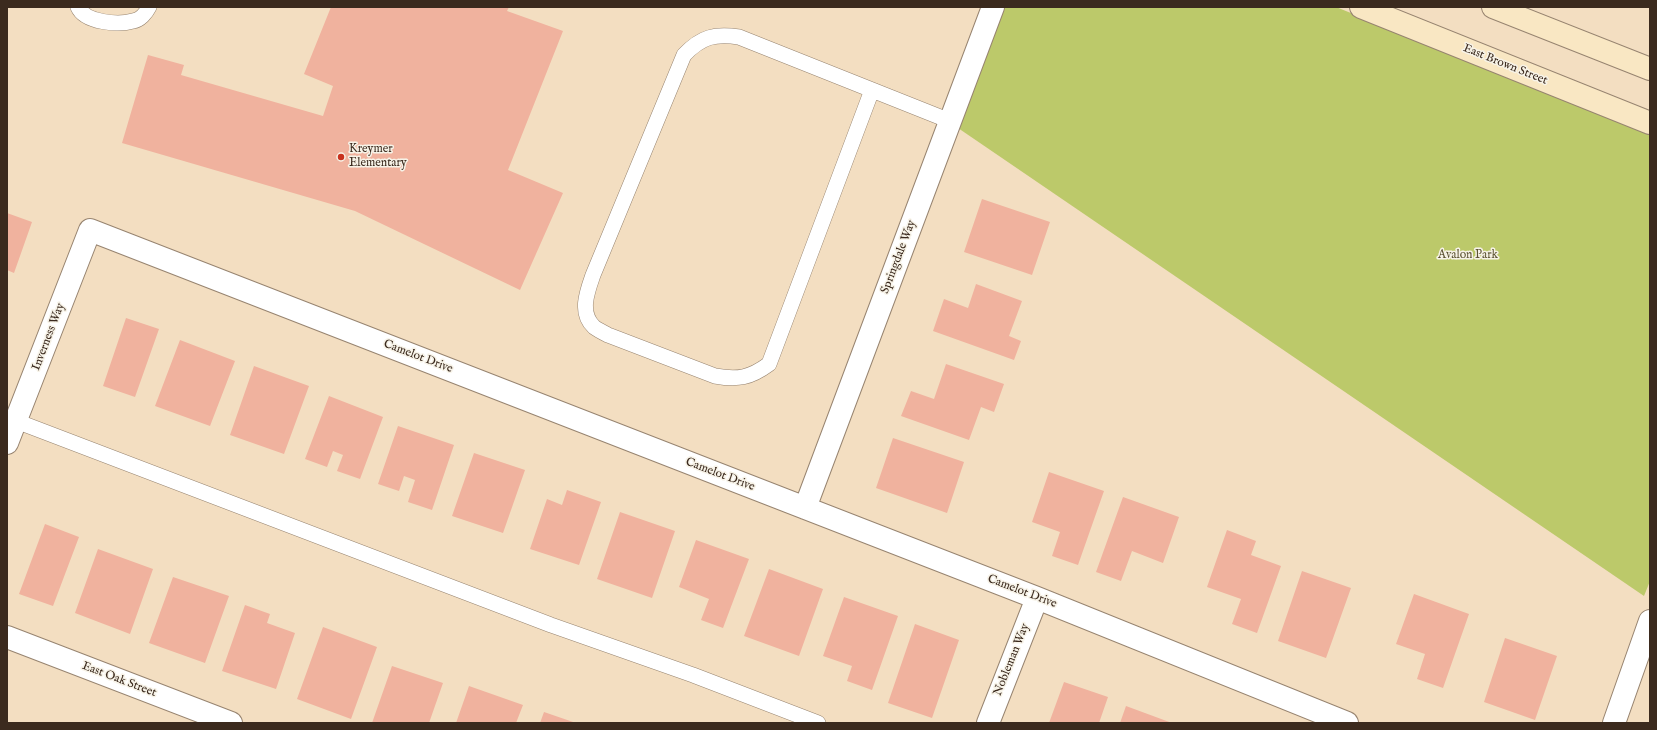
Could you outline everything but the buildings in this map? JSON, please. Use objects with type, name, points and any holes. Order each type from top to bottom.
[{"type":"main road","name":"East Brown Street","points":[[1361,7],[1650,123]]},
{"type":"main road","points":[[1493,7],[1650,69]]},
{"type":"street","name":"Springdale Way","points":[[805,508],[993,7]]},
{"type":"street","name":"Camelot Drive","points":[[90,230],[1037,598],[1347,723]]},
{"type":"street","name":"Inverness Way","points":[[7,443],[90,230]]},
{"type":"street","name":"Nobleman Way","points":[[988,723],[1037,598]]},
{"type":"street","points":[[1614,723],[1650,621]]},
{"type":"street","name":"East Oak Street","points":[[7,637],[231,723]]},
{"type":"lane","points":[[78,7],[96,21],[115,24],[135,21],[146,12],[149,7]]},
{"type":"lane","points":[[872,90],[769,364],[760,371],[746,376],[732,379],[715,376],[608,335],[594,327],[586,316],[585,303],[590,282],[684,55],[693,46],[713,36],[725,35],[739,37],[950,120]]},
{"type":"lane","points":[[16,421],[536,620],[693,674],[818,723]]},
{"type":"green space","name":"Avalon Park","points":[[1004,7],[1336,7],[1650,134],[1650,581],[1644,596],[958,128]]},
{"type":"place","name":"Kreymer Elementary","points":[[341,157]]}]
